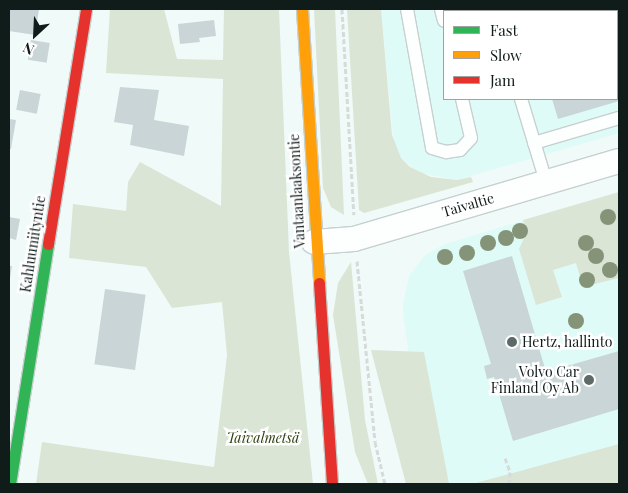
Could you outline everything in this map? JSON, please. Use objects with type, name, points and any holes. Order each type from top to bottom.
[{"type":"street","name":"Kahluuniityntie","points":[[10,484],[86,9]]},
{"type":"street","name":"Vantaanlaaksontie","points":[[302,9],[314,242],[332,484]]},
{"type":"street","name":"Taivaltie","points":[[314,242],[354,239],[619,161]]},
{"type":"street","name":"Vantaanlaaksontie","points":[[325,371],[342,447]]},
{"type":"lane","points":[[407,9],[432,148],[446,152],[460,150],[471,138],[462,100]]},
{"type":"lane","points":[[521,100],[546,182]]},
{"type":"lane","points":[[534,143],[619,118]]},
{"type":"path","points":[[505,458],[510,472],[509,484]]},
{"type":"shaded area","points":[[381,9],[619,9],[619,133],[457,180],[419,173],[401,158],[394,146]]},
{"type":"shaded area","points":[[619,192],[619,484],[426,484],[404,320],[403,304],[409,276],[425,255],[445,244]]},
{"type":"green space","name":"Taivalmetsä","points":[[110,9],[164,9],[177,59],[223,60],[224,9],[279,9],[289,252],[313,484],[36,484],[42,442],[214,467],[227,355],[222,302],[172,308],[146,267],[69,258],[73,204],[126,211],[128,182],[140,162],[221,206],[223,79],[106,73]]},
{"type":"green space","points":[[314,9],[335,9],[344,215],[331,207],[323,188]]},
{"type":"green space","points":[[347,9],[381,9],[392,135],[401,158],[410,167],[431,177],[457,180],[471,177],[473,182],[364,213],[359,210]]},
{"type":"green space","points":[[619,192],[619,278],[583,287],[576,263],[553,270],[562,297],[536,305],[519,249],[526,234],[523,220]]},
{"type":"green space","points":[[351,262],[365,420],[378,484],[368,484],[355,452],[333,315],[338,283]]},
{"type":"green space","points":[[371,350],[424,352],[449,484],[406,484]]},
{"type":"green space","points":[[619,444],[619,484],[472,484]]},
{"type":"building","points":[[9,9],[39,9],[35,35],[9,31]]},
{"type":"building","points":[[526,9],[619,9],[619,36],[618,10]]},
{"type":"building","points":[[214,20],[216,36],[199,38],[200,42],[180,44],[178,24]]},
{"type":"building","points":[[31,40],[50,43],[47,63],[28,60]]},
{"type":"building","points":[[120,87],[159,90],[154,120],[189,126],[184,156],[130,145],[133,125],[114,122]]},
{"type":"building","points":[[20,90],[41,94],[37,114],[16,110]]},
{"type":"building","points":[[618,96],[619,101],[558,119],[552,100],[618,100]]},
{"type":"building","points":[[9,119],[16,120],[11,149],[9,149]]},
{"type":"building","points":[[9,217],[20,219],[16,240],[9,238]]},
{"type":"building","points":[[512,256],[546,372],[619,351],[619,409],[513,441],[494,377],[487,379],[484,366],[491,364],[463,271]]},
{"type":"building","points":[[9,266],[12,266],[10,278],[9,278]]},
{"type":"building","points":[[105,289],[146,295],[135,370],[94,364]]},
{"type":"traffic: fast","points":[[10,484],[48,244]]},
{"type":"traffic: slow","points":[[302,9],[319,283]]},
{"type":"traffic: jam","points":[[48,244],[86,9]]},
{"type":"traffic: jam","points":[[319,283],[332,484]]},
{"type":"place","name":"Hertz, hallinto","points":[[512,342]]},
{"type":"place","name":"Volvo Car Finland Oy Ab","points":[[589,380]]}]
